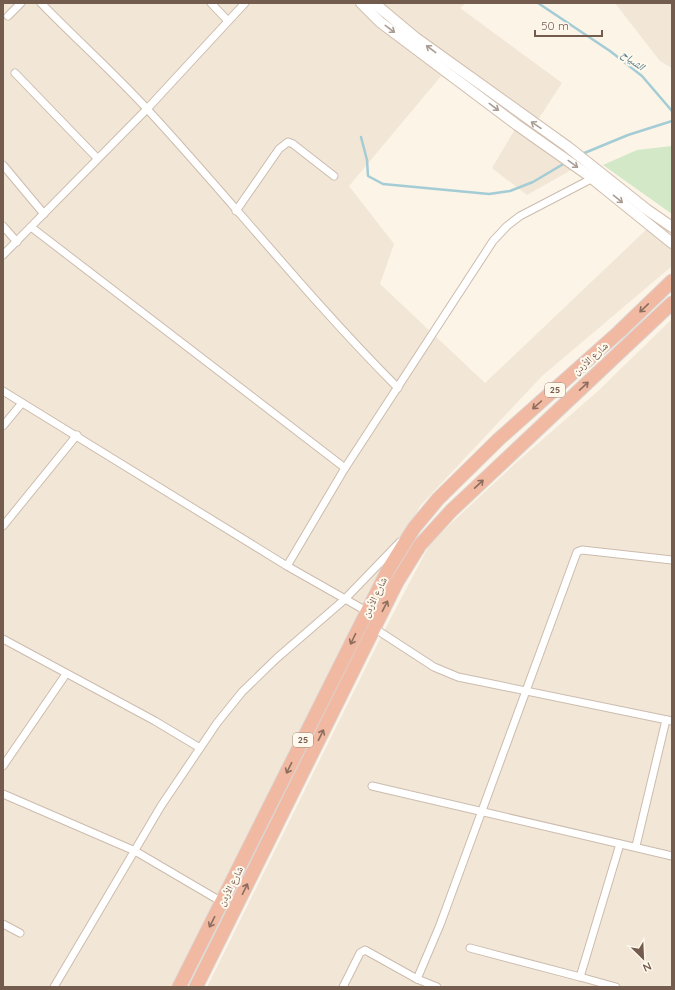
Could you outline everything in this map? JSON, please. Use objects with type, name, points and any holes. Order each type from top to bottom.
[{"type":"highway","name":"شارع الأردن","points":[[179,987],[388,570],[414,528],[438,499],[499,439],[619,332],[672,281]]},
{"type":"highway","name":"شارع الأردن","points":[[196,987],[397,582],[413,555],[427,536],[451,511],[672,303]]},
{"type":"highway","points":[[438,499],[451,511]]},
{"type":"main road","points":[[360,3],[380,22],[559,154],[593,174],[672,227]]},
{"type":"main road","points":[[374,3],[416,38],[568,147],[593,174],[672,243]]},
{"type":"street","points":[[8,16],[21,3]]},
{"type":"street","points":[[40,3],[147,109],[365,355],[398,388]]},
{"type":"street","points":[[211,3],[228,21]]},
{"type":"street","points":[[3,255],[147,109],[245,3]]},
{"type":"street","points":[[15,73],[97,158]]},
{"type":"street","points":[[236,211],[279,149],[283,144],[288,142],[293,144],[334,176]]},
{"type":"street","points":[[3,165],[44,214]]},
{"type":"street","points":[[288,566],[345,468],[493,241],[507,226],[536,207],[593,174]]},
{"type":"street","points":[[3,226],[17,242]]},
{"type":"street","points":[[31,227],[345,468]]},
{"type":"street","points":[[3,391],[344,600],[368,612]]},
{"type":"street","points":[[3,426],[22,403]]},
{"type":"street","points":[[3,526],[76,435]]},
{"type":"street","points":[[54,987],[161,806],[217,723],[242,692],[277,658],[344,600],[414,528]]},
{"type":"street","points":[[417,979],[440,925],[480,812],[578,551],[672,560]]},
{"type":"street","points":[[374,628],[434,667],[458,677],[669,720],[636,846]]},
{"type":"street","points":[[3,639],[155,721],[200,748]]},
{"type":"street","points":[[3,766],[66,674]]},
{"type":"street","points":[[372,786],[620,844],[636,846],[672,856]]},
{"type":"street","points":[[3,794],[135,851],[222,902]]},
{"type":"street","points":[[580,977],[620,844]]},
{"type":"street","points":[[3,924],[20,933]]},
{"type":"street","points":[[470,948],[616,987]]},
{"type":"street","points":[[343,987],[352,968],[364,950],[417,979],[437,987]]},
{"type":"shaded area","points":[[3,3],[466,3],[460,8],[562,83],[528,135],[571,170],[527,195],[492,168],[517,126],[441,76],[349,186],[394,244],[380,284],[485,383],[648,228],[672,248],[672,266],[542,376],[420,506],[274,797],[174,987],[3,987]]},
{"type":"shaded area","points":[[615,3],[672,3],[672,68],[660,61]]},
{"type":"shaded area","points":[[672,319],[672,987],[207,987],[383,633],[431,542],[518,461],[597,392]]},
{"type":"green space","points":[[672,146],[672,214],[603,165],[637,150]]},
{"type":"waterway","name":"الشياح","points":[[538,3],[610,51],[642,76],[672,111]]},
{"type":"waterway","points":[[582,154],[628,135],[672,121]]},
{"type":"waterway","points":[[361,137],[367,160],[368,176],[383,184],[489,194],[510,191],[533,182],[565,163]]}]
